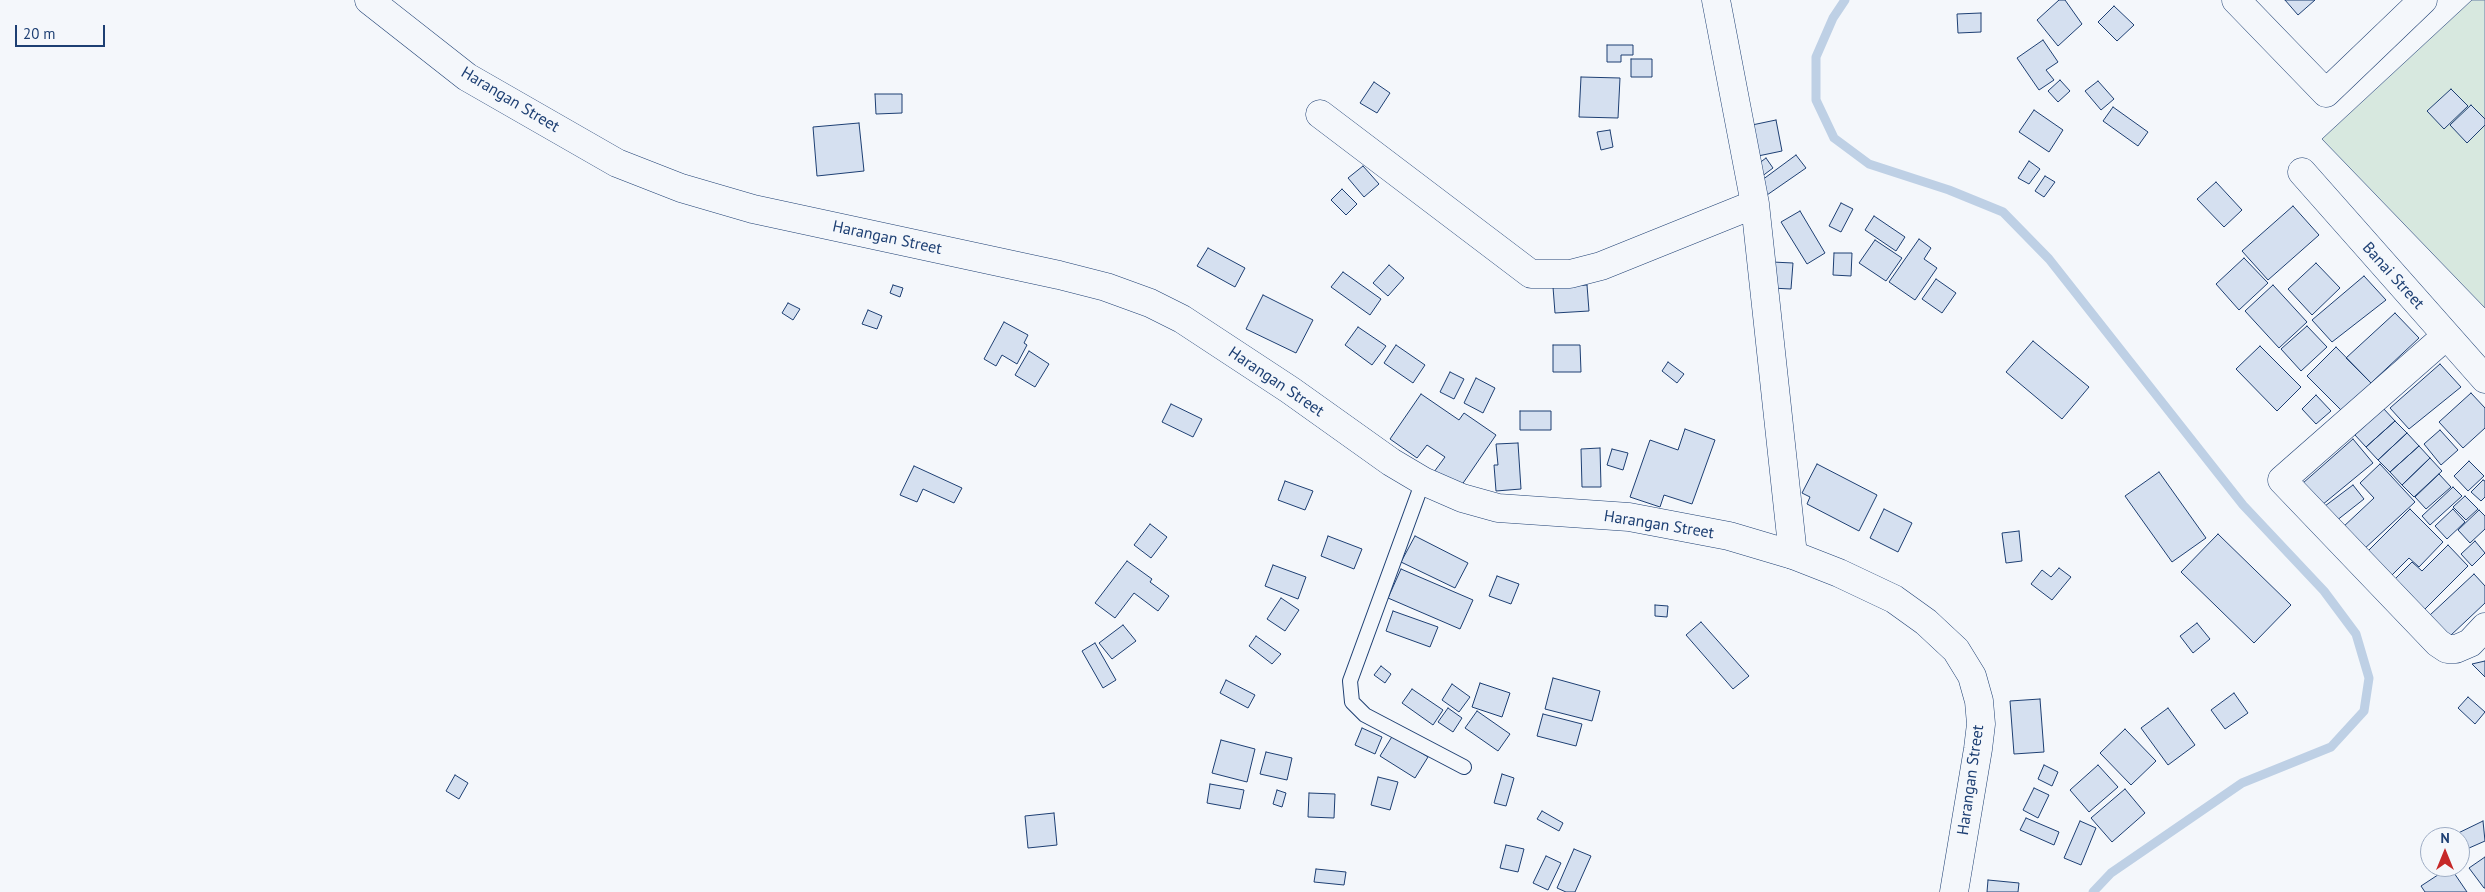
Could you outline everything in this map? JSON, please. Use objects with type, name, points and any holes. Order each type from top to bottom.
[{"type":"street","name":"Harangan Street","points":[[369,0],[468,77],[617,163],[681,188],[753,209],[1059,275],[1106,287],[1150,303],[1182,319],[1423,481],[1462,498],[1498,508],[1629,517],[1729,536],[1793,555],[1839,572],[1894,599],[1926,622],[1956,650],[1972,676],[1979,701],[1981,724],[1954,892]]},
{"type":"street","points":[[1716,0],[1755,204],[1793,555]]},
{"type":"street","points":[[2243,3],[2326,93],[2423,0]]},
{"type":"street","points":[[1320,114],[1531,274],[1570,274],[1601,266],[1755,204]]},
{"type":"street","name":"Banai Street","points":[[2302,172],[2485,379]]},
{"type":"street","points":[[2446,336],[2282,480],[2438,643],[2447,648],[2456,648],[2470,643],[2485,627]]},
{"type":"lane","points":[[1423,481],[1350,681],[1352,702],[1365,715],[1464,767]]},
{"type":"shaded area","points":[[2472,0],[2485,0],[2485,308],[2322,139]]},
{"type":"building","points":[[2059,0],[2065,0],[2082,24],[2058,46],[2037,20]]},
{"type":"building","points":[[2285,0],[2315,0],[2298,15]]},
{"type":"building","points":[[2114,6],[2134,25],[2117,41],[2098,22]]},
{"type":"building","points":[[1981,13],[1981,32],[1958,33],[1957,14]]},
{"type":"building","points":[[2043,40],[2058,62],[2046,70],[2054,80],[2039,90],[2017,58]]},
{"type":"building","points":[[1607,45],[1633,45],[1633,55],[1621,55],[1621,62],[1607,62]]},
{"type":"building","points":[[1631,59],[1652,59],[1652,77],[1631,77]]},
{"type":"building","points":[[1581,77],[1620,78],[1618,118],[1579,117]]},
{"type":"building","points":[[2060,80],[2070,91],[2058,102],[2048,91]]},
{"type":"building","points":[[2098,81],[2114,99],[2101,110],[2085,91]]},
{"type":"building","points":[[1374,82],[1390,93],[1377,113],[1360,103]]},
{"type":"building","points":[[2451,89],[2468,106],[2444,129],[2427,111]]},
{"type":"building","points":[[875,94],[902,94],[902,113],[876,114]]},
{"type":"building","points":[[2471,105],[2485,119],[2485,125],[2467,143],[2450,125]]},
{"type":"building","points":[[2113,107],[2148,132],[2138,146],[2103,121]]},
{"type":"building","points":[[2034,110],[2063,130],[2049,152],[2019,132]]},
{"type":"building","points":[[1776,120],[1782,151],[1758,156],[1752,125]]},
{"type":"building","points":[[859,123],[864,171],[817,176],[813,127]]},
{"type":"building","points":[[1610,130],[1613,147],[1601,150],[1597,132]]},
{"type":"building","points":[[1796,155],[1806,168],[1767,195],[1758,183]]},
{"type":"building","points":[[1766,158],[1773,168],[1761,177],[1754,167]]},
{"type":"building","points":[[2029,161],[2040,169],[2029,184],[2018,178]]},
{"type":"building","points":[[1363,166],[1379,184],[1364,197],[1348,178]]},
{"type":"building","points":[[2045,176],[2055,182],[2044,197],[2035,191]]},
{"type":"building","points":[[2216,182],[2242,210],[2224,227],[2197,199]]},
{"type":"building","points":[[1342,189],[1357,204],[1346,215],[1331,200]]},
{"type":"building","points":[[1841,203],[1853,209],[1841,232],[1829,226]]},
{"type":"building","points":[[2293,206],[2319,235],[2268,280],[2242,251]]},
{"type":"building","points":[[1800,211],[1825,253],[1807,264],[1781,222]]},
{"type":"building","points":[[1874,216],[1905,237],[1896,251],[1865,230]]},
{"type":"building","points":[[1919,239],[1931,248],[1924,259],[1937,268],[1915,300],[1889,282]]},
{"type":"building","points":[[1875,240],[1902,258],[1886,281],[1859,263]]},
{"type":"building","points":[[1208,248],[1245,268],[1235,287],[1197,266]]},
{"type":"building","points":[[1834,253],[1852,253],[1851,276],[1833,275]]},
{"type":"building","points":[[2244,258],[2268,283],[2239,310],[2216,284]]},
{"type":"building","points":[[1772,262],[1793,263],[1791,289],[1771,288]]},
{"type":"building","points":[[2316,263],[2340,288],[2312,315],[2288,289]]},
{"type":"building","points":[[1389,265],[1404,278],[1388,296],[1373,283]]},
{"type":"building","points":[[1343,272],[1381,299],[1370,315],[1331,287]]},
{"type":"building","points":[[2364,276],[2386,300],[2332,342],[2312,320]]},
{"type":"building","points":[[1936,279],[1956,293],[1942,313],[1922,299]]},
{"type":"building","points":[[893,285],[903,288],[900,297],[890,293]]},
{"type":"building","points":[[1587,285],[1589,311],[1555,313],[1553,287]]},
{"type":"building","points":[[2273,285],[2307,322],[2279,348],[2245,311]]},
{"type":"building","points":[[1263,295],[1313,320],[1296,353],[1246,329]]},
{"type":"building","points":[[788,303],[800,309],[793,320],[782,313]]},
{"type":"building","points":[[868,310],[882,316],[877,329],[862,324]]},
{"type":"building","points":[[2395,313],[2419,338],[2371,383],[2346,358]]},
{"type":"building","points":[[1004,322],[1028,335],[1024,343],[1027,345],[1017,364],[1002,355],[996,366],[984,359]]},
{"type":"building","points":[[2307,326],[2327,347],[2301,371],[2281,349]]},
{"type":"building","points":[[1358,327],[1386,346],[1372,365],[1345,345]]},
{"type":"building","points":[[2033,341],[2089,387],[2062,419],[2006,372]]},
{"type":"building","points":[[1396,345],[1425,365],[1413,383],[1384,363]]},
{"type":"building","points":[[1553,345],[1580,345],[1581,372],[1553,372]]},
{"type":"building","points":[[2260,346],[2301,387],[2277,411],[2236,369]]},
{"type":"building","points":[[2336,347],[2371,383],[2343,412],[2307,376]]},
{"type":"building","points":[[1029,351],[1049,364],[1035,387],[1015,375]]},
{"type":"building","points":[[1668,362],[1684,374],[1677,383],[1662,371]]},
{"type":"building","points":[[2440,364],[2461,387],[2409,429],[2390,408]]},
{"type":"building","points":[[1450,372],[1464,379],[1454,399],[1440,392]]},
{"type":"building","points":[[1476,378],[1495,388],[1483,413],[1464,403]]},
{"type":"building","points":[[2471,393],[2485,408],[2485,428],[2463,448],[2439,422]]},
{"type":"building","points":[[1421,394],[1459,420],[1464,413],[1496,435],[1459,489],[1434,472],[1445,457],[1427,445],[1417,458],[1390,439]]},
{"type":"building","points":[[2316,395],[2331,411],[2316,424],[2302,409]]},
{"type":"building","points":[[1171,404],[1202,419],[1193,437],[1162,422]]},
{"type":"building","points":[[2383,408],[2395,421],[2366,447],[2355,435]]},
{"type":"building","points":[[1520,411],[1551,411],[1551,430],[1520,430]]},
{"type":"building","points":[[2395,421],[2407,433],[2378,460],[2366,447]]},
{"type":"building","points":[[1685,429],[1715,440],[1692,504],[1664,495],[1660,507],[1630,497],[1650,440],[1678,450]]},
{"type":"building","points":[[2440,430],[2458,450],[2441,465],[2424,444]]},
{"type":"building","points":[[2407,433],[2419,446],[2390,472],[2378,460]]},
{"type":"building","points":[[2353,439],[2373,463],[2322,505],[2303,483]]},
{"type":"building","points":[[1518,443],[1521,489],[1496,491],[1494,465],[1498,465],[1496,444]]},
{"type":"building","points":[[2419,446],[2430,458],[2402,485],[2390,472]]},
{"type":"building","points":[[1600,448],[1601,487],[1582,487],[1581,449]]},
{"type":"building","points":[[1612,449],[1628,453],[1623,470],[1607,465]]},
{"type":"building","points":[[2430,458],[2442,471],[2414,497],[2402,485]]},
{"type":"building","points":[[2469,461],[2484,476],[2468,491],[2454,476]]},
{"type":"building","points":[[1817,464],[1877,495],[1859,531],[1807,504],[1810,497],[1802,493]]},
{"type":"building","points":[[2380,464],[2415,502],[2363,550],[2342,528],[2374,498],[2360,483]]},
{"type":"building","points":[[914,466],[962,488],[954,503],[923,489],[917,502],[900,495]]},
{"type":"building","points":[[2159,472],[2206,538],[2172,562],[2125,496]]},
{"type":"building","points":[[2439,474],[2451,487],[2426,509],[2415,497]]},
{"type":"building","points":[[2483,480],[2485,481],[2485,497],[2481,501],[2471,492]]},
{"type":"building","points":[[1285,481],[1313,491],[1305,510],[1278,500]]},
{"type":"building","points":[[2353,485],[2364,499],[2336,521],[2325,506]]},
{"type":"building","points":[[2453,487],[2462,496],[2430,525],[2422,516]]},
{"type":"building","points":[[2465,496],[2478,509],[2466,520],[2453,507]]},
{"type":"building","points":[[1884,509],[1912,523],[1898,552],[1870,538]]},
{"type":"building","points":[[2410,509],[2443,542],[2419,567],[2409,558],[2390,577],[2366,553]]},
{"type":"building","points":[[2453,509],[2465,522],[2447,539],[2435,526]]},
{"type":"building","points":[[2479,510],[2485,516],[2485,529],[2470,543],[2458,530]]},
{"type":"building","points":[[1150,524],[1167,537],[1151,558],[1134,545]]},
{"type":"building","points":[[2019,531],[2022,561],[2006,563],[2002,533]]},
{"type":"building","points":[[2218,534],[2291,605],[2254,643],[2181,572]]},
{"type":"building","points":[[1328,536],[1362,549],[1354,569],[1321,556]]},
{"type":"building","points":[[1415,536],[1468,563],[1455,588],[1401,562]]},
{"type":"building","points":[[2475,541],[2485,553],[2472,566],[2461,554]]},
{"type":"building","points":[[2448,545],[2468,566],[2424,610],[2394,580],[2412,562],[2422,571]]},
{"type":"building","points":[[1127,561],[1152,579],[1150,582],[1169,596],[1158,611],[1134,593],[1115,618],[1095,603]]},
{"type":"building","points":[[1273,565],[1306,577],[1298,599],[1265,586]]},
{"type":"building","points":[[2059,568],[2071,577],[2052,600],[2031,584],[2042,570],[2051,577]]},
{"type":"building","points":[[1401,569],[1473,600],[1460,629],[1388,598]]},
{"type":"building","points":[[2474,574],[2485,586],[2485,603],[2450,636],[2430,615]]},
{"type":"building","points":[[1497,576],[1519,584],[1511,604],[1489,596]]},
{"type":"building","points":[[1281,598],[1299,610],[1285,631],[1267,619]]},
{"type":"building","points":[[1655,605],[1668,606],[1667,617],[1655,616]]},
{"type":"building","points":[[1393,611],[1438,627],[1430,647],[1386,631]]},
{"type":"building","points":[[1701,622],[1749,676],[1733,689],[1686,635]]},
{"type":"building","points":[[2197,623],[2210,639],[2193,653],[2180,636]]},
{"type":"building","points":[[1123,625],[1136,641],[1112,659],[1099,643]]},
{"type":"building","points":[[1256,636],[1281,654],[1272,664],[1249,646]]},
{"type":"building","points":[[1095,643],[1116,680],[1103,688],[1082,651]]},
{"type":"building","points":[[2485,661],[2485,677],[2472,664]]},
{"type":"building","points":[[1381,666],[1391,674],[1385,683],[1374,675]]},
{"type":"building","points":[[1553,678],[1600,691],[1592,721],[1545,709]]},
{"type":"building","points":[[1226,680],[1255,695],[1248,708],[1220,693]]},
{"type":"building","points":[[1480,683],[1510,693],[1502,717],[1472,707]]},
{"type":"building","points":[[1452,684],[1470,697],[1459,712],[1442,700]]},
{"type":"building","points":[[1412,689],[1443,710],[1433,725],[1402,703]]},
{"type":"building","points":[[2234,693],[2248,713],[2225,729],[2211,710]]},
{"type":"building","points":[[2468,697],[2485,712],[2475,724],[2458,708]]},
{"type":"building","points":[[2040,699],[2044,752],[2014,754],[2010,701]]},
{"type":"building","points":[[1448,708],[1462,718],[1453,732],[1438,722]]},
{"type":"building","points":[[2168,708],[2195,745],[2168,765],[2141,728]]},
{"type":"building","points":[[1477,711],[1510,734],[1498,751],[1465,728]]},
{"type":"building","points":[[1543,714],[1582,724],[1576,746],[1537,736]]},
{"type":"building","points":[[1362,728],[1382,737],[1375,754],[1355,745]]},
{"type":"building","points":[[2125,729],[2156,761],[2131,785],[2100,753]]},
{"type":"building","points":[[1393,735],[1428,757],[1415,778],[1380,756]]},
{"type":"building","points":[[1221,740],[1255,749],[1247,782],[1212,773]]},
{"type":"building","points":[[1266,752],[1292,758],[1287,780],[1260,774]]},
{"type":"building","points":[[2044,765],[2058,772],[2052,786],[2038,779]]},
{"type":"building","points":[[2098,765],[2118,787],[2089,812],[2070,790]]},
{"type":"building","points":[[1502,774],[1514,778],[1506,806],[1494,803]]},
{"type":"building","points":[[455,775],[468,783],[459,799],[446,791]]},
{"type":"building","points":[[1378,777],[1398,782],[1390,810],[1371,805]]},
{"type":"building","points":[[1210,784],[1244,790],[1240,809],[1207,803]]},
{"type":"building","points":[[2034,788],[2049,795],[2038,818],[2023,810]]},
{"type":"building","points":[[2125,789],[2145,813],[2112,842],[2091,818]]},
{"type":"building","points":[[1277,790],[1286,793],[1282,807],[1273,804]]},
{"type":"building","points":[[1309,793],[1335,794],[1334,818],[1308,817]]},
{"type":"building","points":[[1542,811],[1563,823],[1559,831],[1537,819]]},
{"type":"building","points":[[1054,813],[1057,845],[1028,848],[1025,816]]},
{"type":"building","points":[[2026,818],[2059,832],[2054,845],[2020,830]]},
{"type":"building","points":[[2080,821],[2096,828],[2081,865],[2064,858]]},
{"type":"building","points":[[2483,821],[2485,841],[2470,848],[2470,827]]},
{"type":"building","points":[[1506,845],[1524,849],[1518,872],[1500,868]]},
{"type":"building","points":[[1574,849],[1591,856],[1575,892],[1566,892],[1557,888]]},
{"type":"building","points":[[1546,856],[1561,863],[1548,890],[1533,883]]},
{"type":"building","points":[[2485,857],[2485,888],[2470,869],[2470,867]]},
{"type":"building","points":[[1316,869],[1346,872],[1344,885],[1314,882]]},
{"type":"building","points":[[2435,877],[2457,877],[2467,892],[2425,892],[2421,886]]},
{"type":"building","points":[[1988,880],[2019,883],[2018,892],[1987,892]]},
{"type":"waterway","points":[[1845,0],[1833,18],[1816,57],[1816,100],[1834,138],[1869,164],[1949,190],[2003,212],[2049,259],[2243,505],[2324,591],[2356,634],[2369,678],[2364,711],[2331,747],[2242,783],[2111,873],[2093,892]]}]
